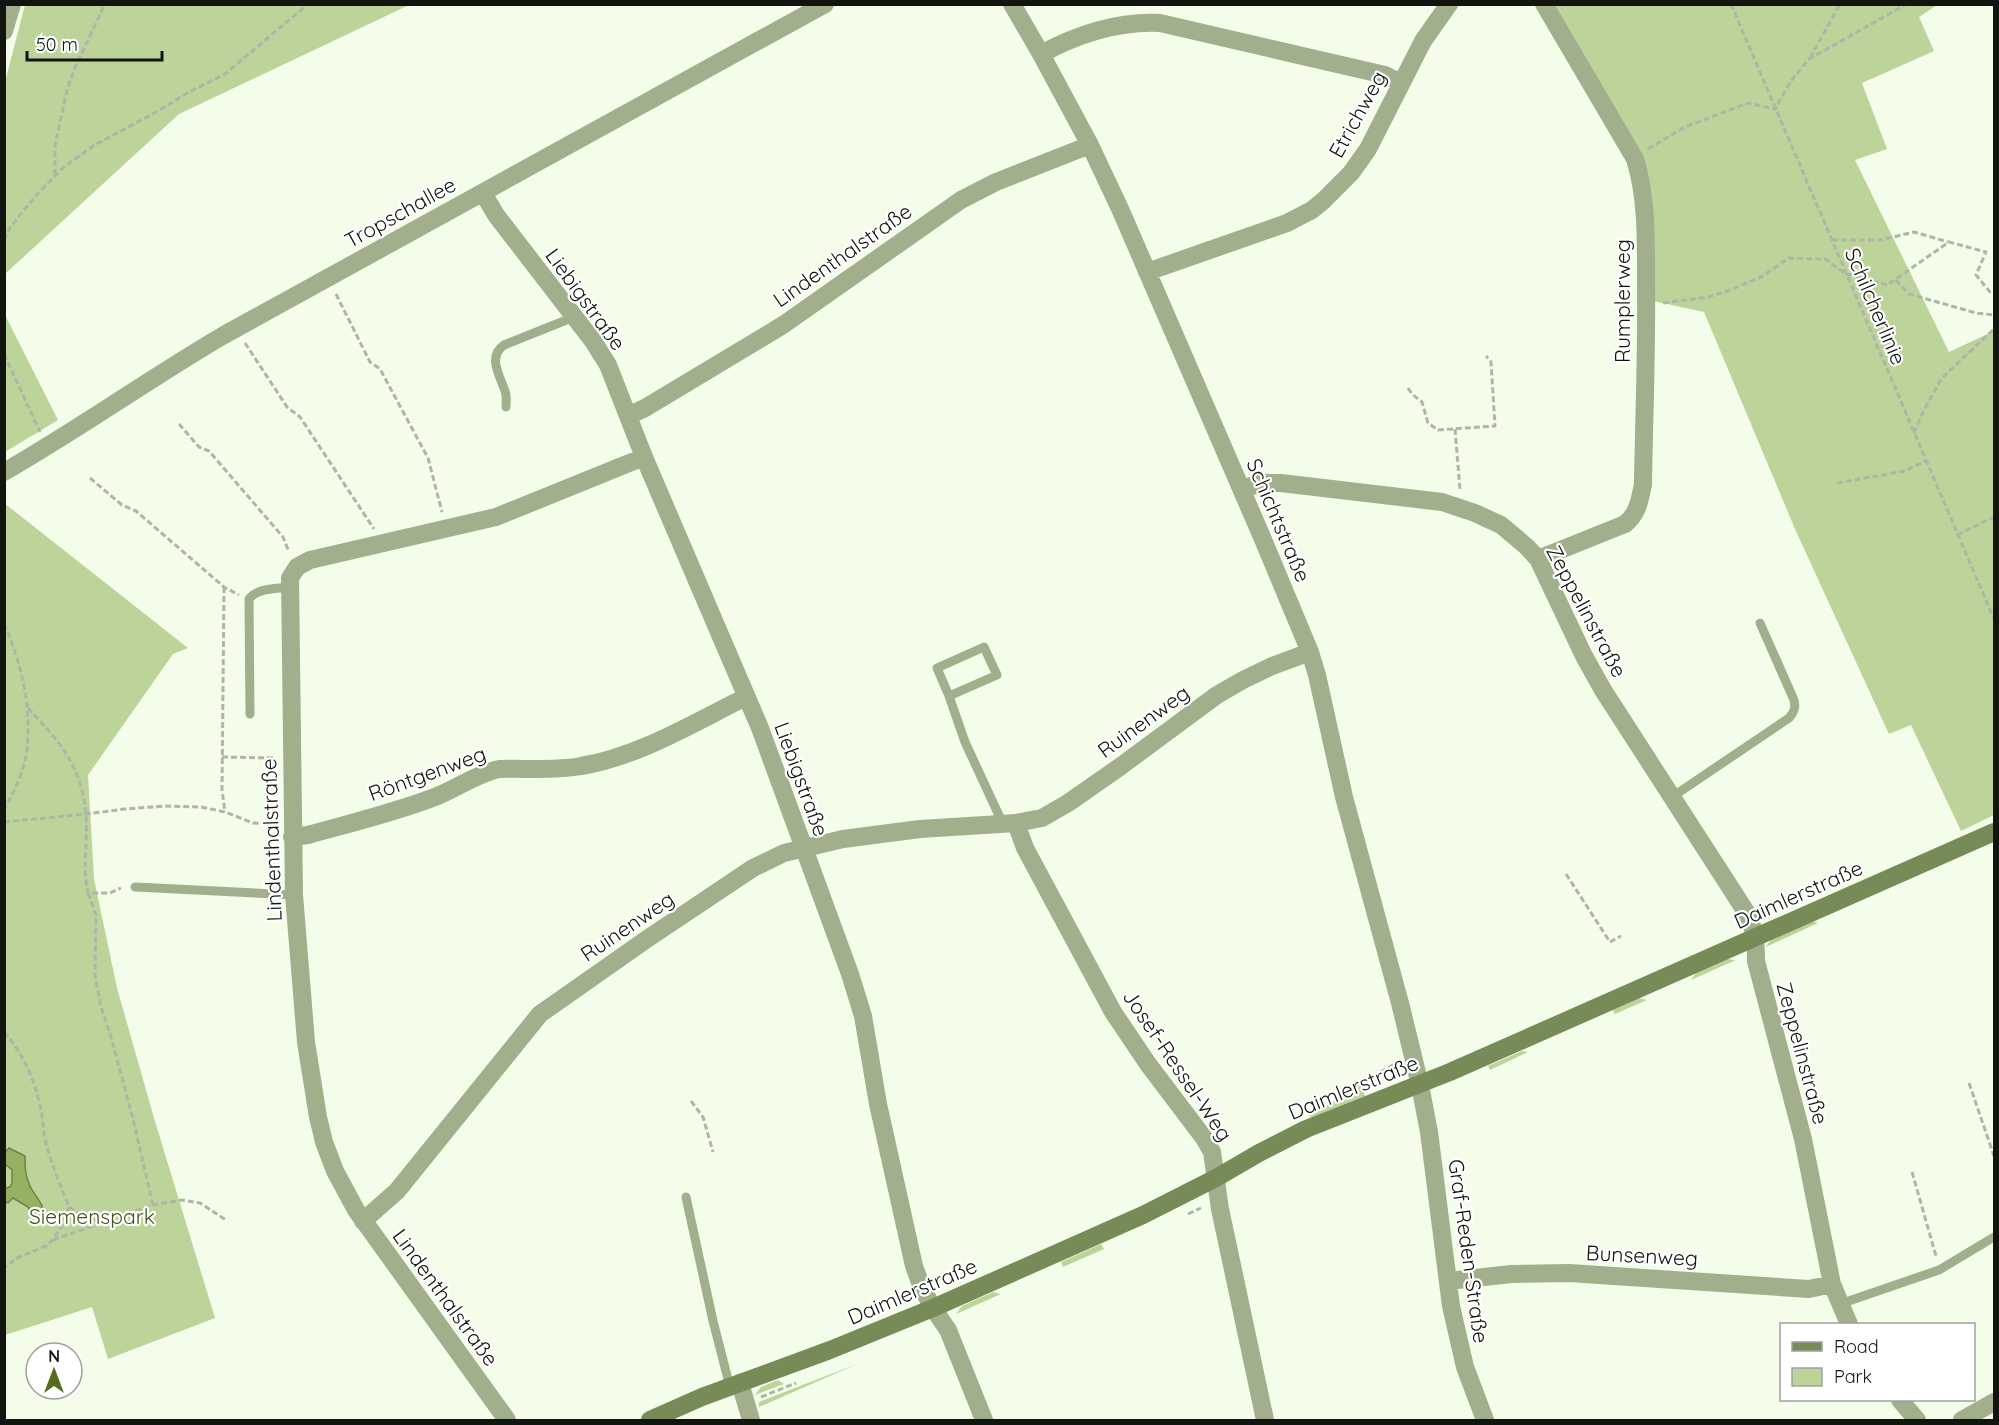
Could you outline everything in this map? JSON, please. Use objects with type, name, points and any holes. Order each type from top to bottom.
[{"type":"street","points":[[4,31],[12,4]]},
{"type":"street","name":"Tropschallee","points":[[4,472],[48,447],[166,369],[236,329],[825,4]]},
{"type":"street","name":"Schichtstraße","points":[[1012,4],[1090,145],[1242,489],[1310,652],[1344,797],[1420,1084]]},
{"type":"street","name":"Etrichweg","points":[[1147,272],[1287,223],[1312,210],[1334,192],[1360,161],[1374,139],[1430,29],[1449,4]]},
{"type":"street","name":"Rumplerweg","points":[[1538,560],[1625,524],[1632,518],[1638,506],[1642,484],[1646,306],[1645,222],[1635,159],[1544,4]]},
{"type":"street","points":[[1041,54],[1092,32],[1142,22],[1160,23],[1385,75],[1401,83]]},
{"type":"street","name":"Lindenthalstraße","points":[[628,416],[783,325],[962,200],[1007,178],[1090,145]]},
{"type":"street","name":"Liebigstraße","points":[[483,193],[496,215],[608,364],[644,457],[771,757],[850,974],[863,1016],[878,1104],[914,1266],[922,1288],[948,1330],[984,1420]]},
{"type":"street","points":[[297,567],[318,558],[496,517],[644,457]]},
{"type":"street","name":"Zeppelinstraße","points":[[1242,489],[1262,483],[1281,483],[1419,498],[1461,508],[1501,525],[1527,547],[1538,560],[1591,669],[1748,915],[1756,936],[1756,961],[1803,1140],[1832,1284],[1849,1323]]},
{"type":"street","name":"Lindenthalstraße","points":[[297,567],[290,578],[289,587],[294,895],[305,1032],[324,1143],[335,1171],[363,1221],[507,1420]]},
{"type":"street","name":"Ruinenweg","points":[[363,1221],[397,1191],[534,1021],[549,1006],[753,868],[784,853],[803,847],[867,835],[920,829],[1010,824],[1042,818],[1068,803],[1217,695],[1272,666],[1310,652]]},
{"type":"street","name":"Röntgenweg","points":[[292,831],[319,832],[416,804],[461,786],[490,771],[568,768],[605,761],[634,751],[746,697]]},
{"type":"street","name":"Josef-Ressel-Weg","points":[[1010,824],[1113,1012],[1212,1152],[1220,1209],[1265,1420]]},
{"type":"street","name":"Daimlerstraße","points":[[650,1420],[933,1308],[1143,1215],[1306,1129],[1420,1084],[1995,832]]},
{"type":"street","name":"Graf-Reden-Straße","points":[[1420,1084],[1429,1132],[1451,1306],[1465,1366],[1485,1420]]},
{"type":"street","name":"Bunsenweg","points":[[1448,1281],[1511,1274],[1546,1273],[1809,1289],[1832,1284]]},
{"type":"street","points":[[735,1385],[751,1420]]},
{"type":"street","points":[[1901,1401],[1917,1420]]},
{"type":"street","points":[[1962,1420],[1995,1402]]},
{"type":"lane","points":[[506,407],[506,394],[495,366],[499,348],[574,317]]},
{"type":"lane","points":[[250,714],[249,599],[252,595],[264,590],[289,587]]},
{"type":"lane","points":[[1672,797],[1789,718],[1794,712],[1796,706],[1794,700],[1760,623]]},
{"type":"lane","points":[[949,696],[997,675],[984,647],[937,668],[965,742],[1010,824]]},
{"type":"lane","points":[[135,887],[294,895]]},
{"type":"lane","points":[[686,1197],[713,1321],[735,1385]]},
{"type":"lane","points":[[1840,1304],[1940,1270],[1995,1237]]},
{"type":"path","points":[[55,175],[55,146],[67,90],[76,65],[105,4]]},
{"type":"path","points":[[4,240],[10,228],[55,175],[93,147],[225,74],[308,4]]},
{"type":"path","name":"Schilcherlinie","points":[[1731,4],[1995,619]]},
{"type":"path","points":[[1635,159],[1685,127],[1748,103],[1775,109],[1791,81],[1809,59],[1840,4]]},
{"type":"path","points":[[1809,59],[1907,4]]},
{"type":"path","points":[[1832,240],[1881,240],[1914,232],[1986,252],[1976,275],[1990,292],[1995,294]]},
{"type":"path","points":[[1646,306],[1708,297],[1725,292],[1761,277],[1789,258],[1825,259],[1846,274],[1887,285],[1950,242]]},
{"type":"path","points":[[327,278],[370,362],[380,369],[428,458],[446,529]]},
{"type":"path","points":[[1896,280],[1909,294],[1976,314],[1995,315]]},
{"type":"path","points":[[236,329],[287,407],[300,417],[374,526],[377,544]]},
{"type":"path","points":[[1914,433],[1941,379],[1995,329]]},
{"type":"path","points":[[4,354],[48,447]]},
{"type":"path","points":[[1408,388],[1422,402],[1431,427],[1438,430],[1495,426],[1491,362],[1486,356]]},
{"type":"path","points":[[179,424],[199,447],[209,451],[283,537],[297,567]]},
{"type":"path","points":[[1455,429],[1461,508]]},
{"type":"path","points":[[1837,483],[1905,471],[1927,460]]},
{"type":"path","points":[[90,478],[122,504],[136,510],[224,587],[249,599]]},
{"type":"path","points":[[1957,535],[1995,517]]},
{"type":"path","points":[[224,587],[222,790],[225,812]]},
{"type":"path","points":[[4,624],[21,672],[28,708],[25,761],[4,809]]},
{"type":"path","points":[[28,708],[67,752],[80,781],[86,814],[84,877],[96,915],[95,976],[153,1205]]},
{"type":"path","points":[[222,757],[291,758]]},
{"type":"path","points":[[4,822],[125,809],[165,806],[201,807],[225,812],[253,823],[292,831]]},
{"type":"path","points":[[1566,874],[1610,942],[1622,936]]},
{"type":"path","points":[[88,893],[110,893],[119,888],[135,887]]},
{"type":"path","points":[[4,1032],[27,1064],[42,1112],[45,1136],[54,1170],[69,1207],[83,1217],[103,1222]]},
{"type":"path","points":[[1342,1094],[1393,1065],[1414,1062]]},
{"type":"path","points":[[1969,1083],[1995,1156]]},
{"type":"path","points":[[692,1101],[703,1117],[713,1152]]},
{"type":"path","points":[[1912,1172],[1940,1270]]},
{"type":"path","points":[[53,1240],[153,1205],[182,1200],[200,1203],[226,1220]]},
{"type":"path","points":[[4,1268],[17,1258],[46,1246],[53,1240],[63,1224],[69,1207]]},
{"type":"green space","points":[[25,4],[409,5],[179,114],[5,274],[5,82]]},
{"type":"green space","points":[[1554,5],[1937,5],[1919,17],[1934,51],[1862,83],[1887,149],[1855,160],[1949,352],[1994,331],[1994,815],[1961,831],[1911,725],[1889,734],[1795,529],[1704,312],[1653,301],[1648,181]]},
{"type":"green space","points":[[5,315],[58,420],[4,452]]},
{"type":"green space","name":"Siemenspark","points":[[4,503],[188,648],[173,654],[88,775],[94,879],[117,988],[215,1318],[108,1359],[92,1307],[5,1335]]},
{"type":"green space","points":[[1812,921],[1818,923],[1766,947],[1771,939]]},
{"type":"green space","points":[[1727,959],[1736,960],[1691,980],[1696,973]]},
{"type":"green space","points":[[1639,998],[1647,1000],[1615,1014],[1613,1010]]},
{"type":"green space","points":[[1522,1051],[1528,1052],[1490,1070],[1488,1066]]},
{"type":"green space","points":[[1361,1085],[1365,1096],[1312,1117],[1309,1116]]},
{"type":"green space","points":[[1101,1244],[1104,1249],[1063,1267],[1061,1262]]},
{"type":"green space","points":[[993,1292],[1001,1294],[956,1314],[962,1306]]},
{"type":"green space","points":[[857,1364],[759,1407],[759,1402]]},
{"type":"green space","points":[[778,1380],[784,1384],[755,1395],[761,1387]]},
{"type":"shaded area","points":[[9,1148],[25,1156],[27,1178],[41,1205],[44,1218],[38,1220],[28,1207],[13,1198],[8,1203],[5,1202],[5,1188],[10,1187],[12,1183],[12,1170],[5,1164],[5,1152]]}]
